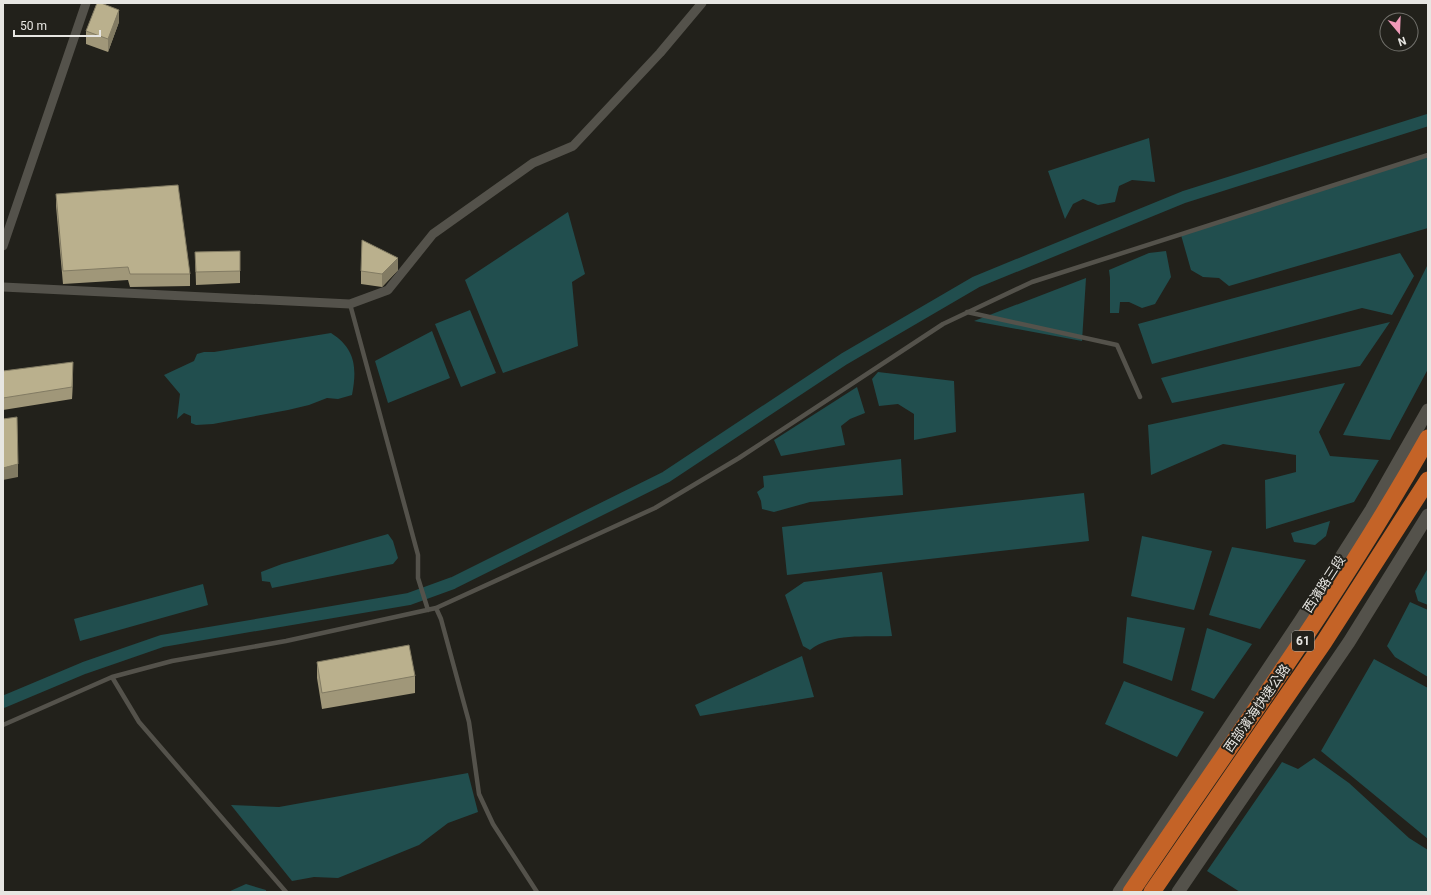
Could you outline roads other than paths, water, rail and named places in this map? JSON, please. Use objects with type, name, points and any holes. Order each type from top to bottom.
[{"type":"highway","name":"西部濱海快速公路","points":[[1131,892],[1320,616],[1402,484],[1428,438]]},
{"type":"highway","name":"西部濱海快速公路","points":[[1152,892],[1324,642],[1392,539],[1428,480]]},
{"type":"street","points":[[3,246],[86,3]]},
{"type":"street","points":[[3,287],[350,304],[388,290],[433,234],[533,163],[573,146],[660,53],[702,3]]},
{"type":"street","name":"西濱路三段","points":[[1119,892],[1346,549],[1371,510],[1428,410]]},
{"type":"street","points":[[1178,892],[1349,642],[1428,515]]},
{"type":"lane","points":[[3,725],[112,678],[172,661],[286,641],[436,608],[655,508],[739,458],[943,324],[1032,282],[1428,155]]},
{"type":"lane","points":[[350,304],[418,556],[418,578],[428,610]]},
{"type":"lane","points":[[967,312],[1116,345],[1140,397]]},
{"type":"lane","points":[[436,608],[441,619],[469,722],[479,794],[493,824],[537,892]]},
{"type":"lane","points":[[112,678],[139,722],[286,892]]},
{"type":"water","points":[[1149,138],[1155,182],[1132,180],[1119,186],[1115,202],[1098,205],[1083,199],[1073,204],[1065,219],[1048,171]]},
{"type":"water","points":[[1428,156],[1428,228],[1229,286],[1219,278],[1203,277],[1191,270],[1181,235]]},
{"type":"water","points":[[568,212],[585,274],[572,282],[578,346],[503,373],[465,280]]},
{"type":"water","points":[[1166,251],[1171,277],[1155,304],[1142,308],[1129,302],[1120,302],[1119,313],[1110,313],[1109,270],[1149,253]]},
{"type":"water","points":[[1400,253],[1414,276],[1392,315],[1362,308],[1152,364],[1138,324]]},
{"type":"water","points":[[1428,264],[1428,369],[1390,440],[1343,435]]},
{"type":"water","points":[[1086,278],[1082,341],[974,321]]},
{"type":"water","points":[[470,310],[496,373],[461,387],[435,324]]},
{"type":"water","points":[[1390,322],[1360,366],[1172,403],[1161,378]]},
{"type":"water","points":[[432,331],[450,378],[388,403],[375,361]]},
{"type":"water","points":[[331,333],[346,346],[353,360],[354,385],[352,395],[338,399],[327,398],[309,405],[288,410],[213,424],[196,425],[191,423],[191,416],[184,413],[177,419],[180,394],[164,375],[194,361],[197,354]]},
{"type":"water","points":[[878,372],[954,381],[956,432],[914,440],[914,414],[898,404],[879,406],[872,379]]},
{"type":"water","points":[[1345,383],[1319,432],[1330,456],[1379,460],[1354,502],[1266,529],[1265,480],[1296,472],[1296,455],[1223,444],[1151,475],[1148,425]]},
{"type":"water","points":[[857,387],[865,413],[850,419],[841,426],[845,445],[781,456],[774,440]]},
{"type":"water","points":[[901,459],[903,495],[810,502],[774,512],[762,509],[761,501],[757,492],[764,487],[763,476]]},
{"type":"water","points":[[1084,493],[1089,541],[787,575],[782,527]]},
{"type":"water","points":[[1330,521],[1326,536],[1315,545],[1294,542],[1291,533]]},
{"type":"water","points":[[388,534],[393,541],[398,558],[393,564],[272,588],[270,582],[262,581],[261,572],[282,564]]},
{"type":"water","points":[[1142,536],[1212,551],[1194,610],[1131,596]]},
{"type":"water","points":[[1232,547],[1306,560],[1260,629],[1209,615]]},
{"type":"water","points":[[1428,568],[1428,605],[1418,601],[1415,591]]},
{"type":"water","points":[[882,572],[892,636],[838,638],[818,645],[810,650],[803,646],[785,595],[804,582]]},
{"type":"water","points":[[203,584],[208,605],[80,641],[74,619]]},
{"type":"water","points":[[1410,602],[1428,610],[1428,677],[1395,657],[1387,646]]},
{"type":"water","points":[[1127,617],[1185,628],[1172,681],[1123,663]]},
{"type":"water","points":[[1207,628],[1252,644],[1214,699],[1191,690]]},
{"type":"water","points":[[802,656],[814,697],[700,716],[695,705]]},
{"type":"water","points":[[1374,659],[1428,688],[1428,839],[1321,751]]},
{"type":"water","points":[[1124,681],[1204,712],[1177,757],[1105,724]]},
{"type":"water","points":[[1314,758],[1349,783],[1409,838],[1428,850],[1428,892],[1240,892],[1207,871],[1282,762],[1298,769]]},
{"type":"water","points":[[468,773],[478,812],[448,823],[419,845],[338,878],[314,877],[292,881],[231,805],[279,807]]},
{"type":"water","points":[[246,884],[266,890],[266,892],[228,892]]},
{"type":"waterway","points":[[3,702],[84,668],[162,641],[409,599],[453,583],[666,477],[844,359],[976,282],[1184,197],[1428,120]]}]
